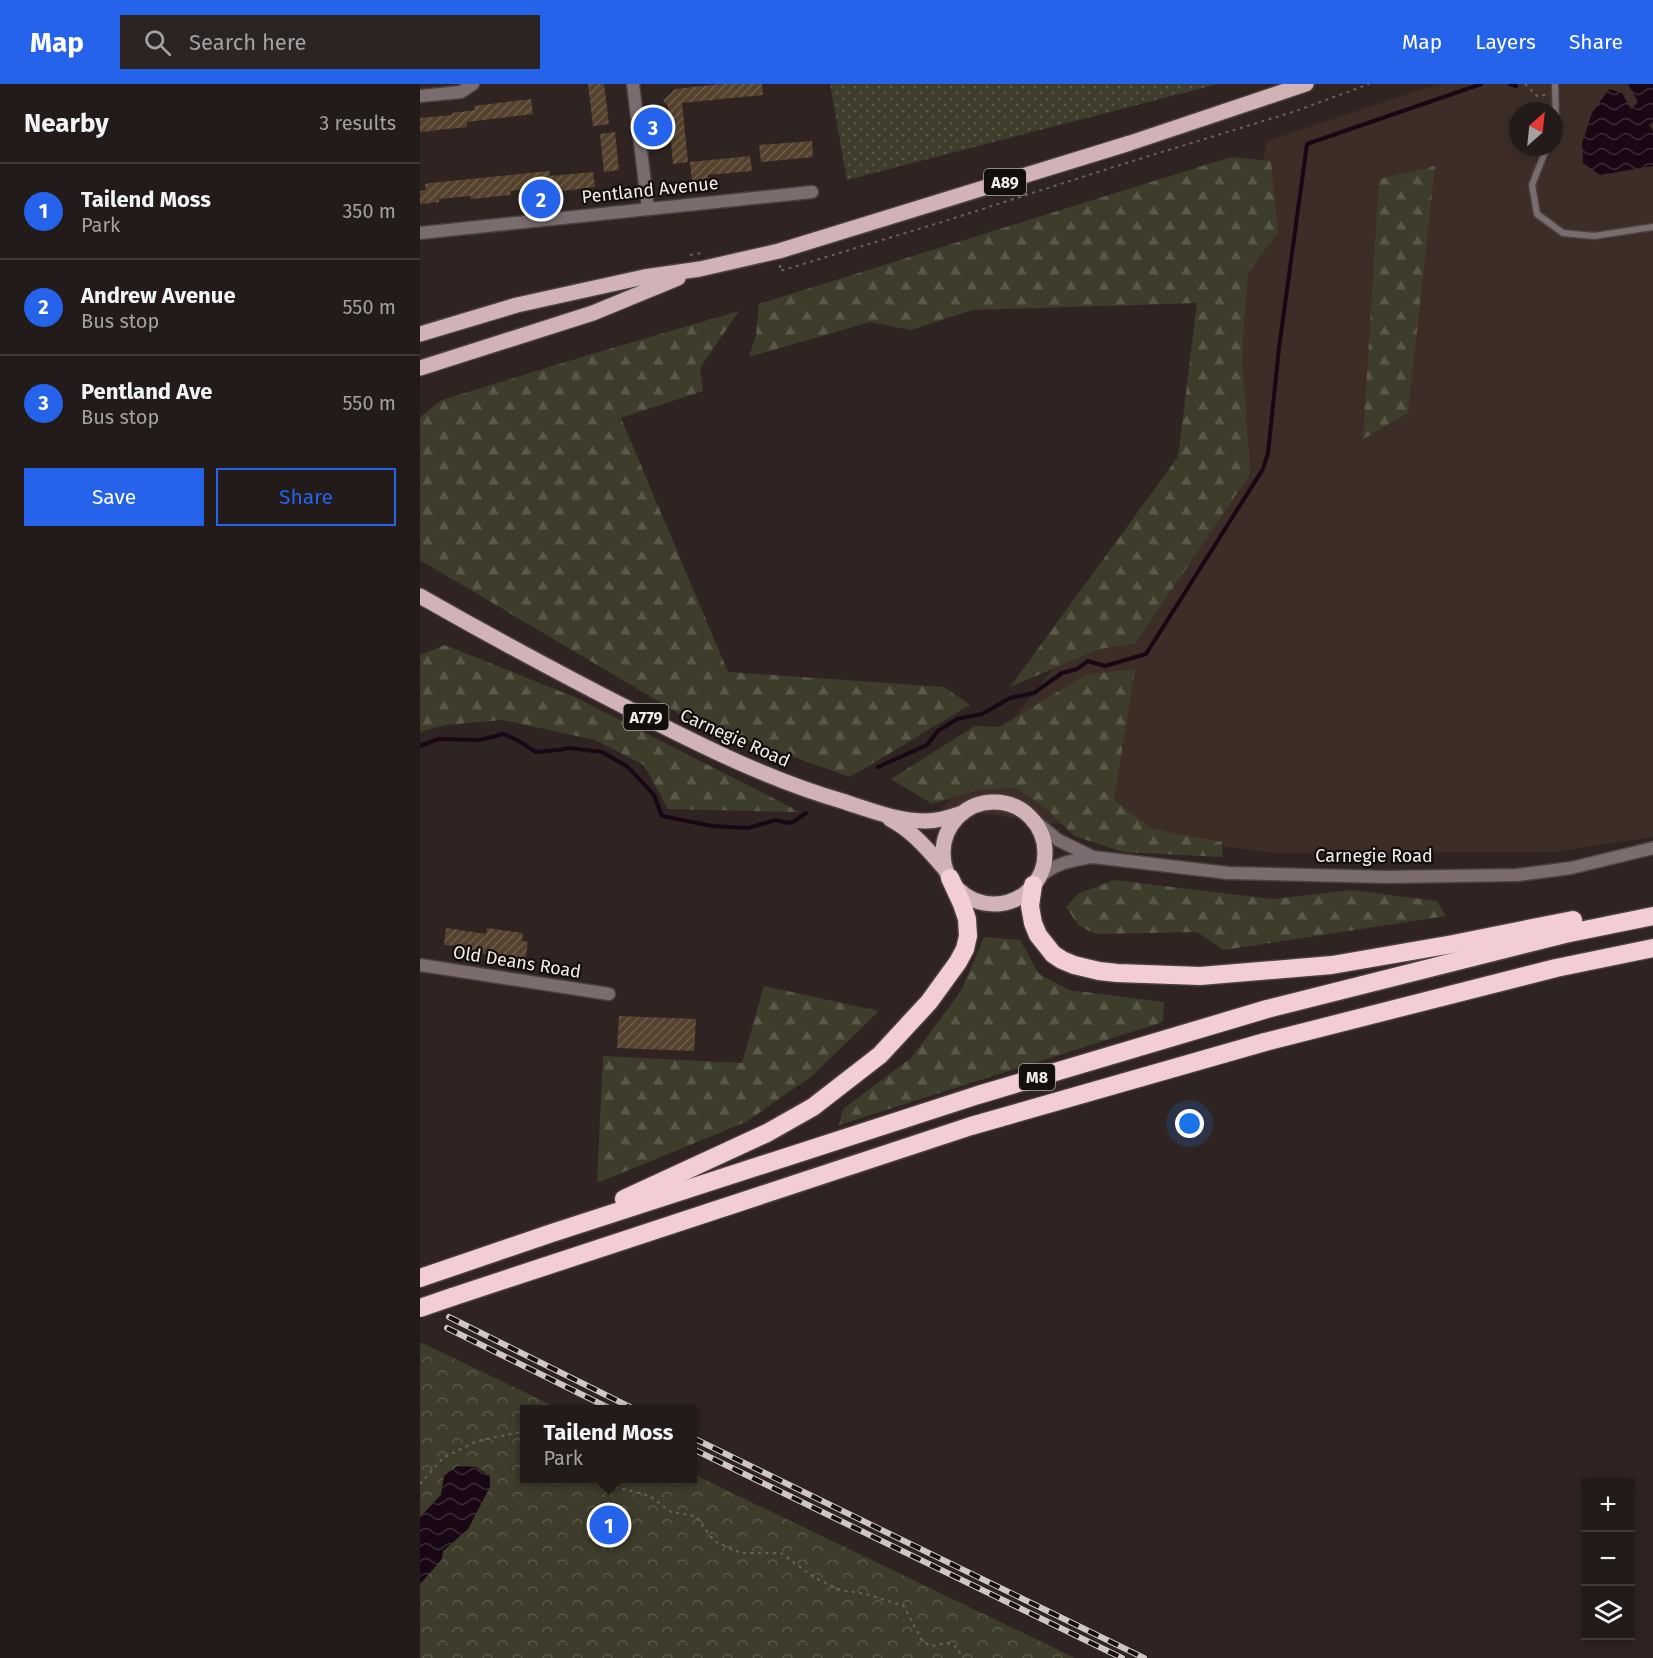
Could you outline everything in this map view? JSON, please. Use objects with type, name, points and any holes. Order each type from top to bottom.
[{"type":"highway","name":"M8","points":[[552,1233],[767,1133],[813,1107],[880,1055],[929,1002],[965,949],[968,936],[967,920],[947,874]]},
{"type":"highway","points":[[1035,882],[1030,906],[1033,923],[1038,935],[1053,954],[1086,969],[1141,974],[1200,976],[1332,965],[1453,944],[1653,904]]},
{"type":"highway","name":"M8","points":[[426,1275],[978,1095],[1267,1009],[1565,934],[1653,916]]},
{"type":"highway","name":"M8","points":[[420,1308],[971,1126],[1265,1042],[1544,971],[1653,948]]},
{"type":"main road","name":"A89","points":[[420,334],[517,305],[779,251],[1130,143],[1306,84]]},
{"type":"main road","name":"A89","points":[[420,368],[593,313],[700,269]]},
{"type":"main road","name":"Carnegie Road","points":[[420,596],[570,679],[708,750],[760,772],[816,794],[882,814],[927,821],[962,813]]},
{"type":"main road","name":"A779","points":[[962,813],[977,804],[994,802],[1012,805],[1027,814]]},
{"type":"main road","points":[[947,874],[943,857],[945,838],[953,822],[962,813]]},
{"type":"main road","name":"Carnegie Road","points":[[882,814],[910,832],[947,874]]},
{"type":"main road","points":[[1027,814],[1036,825],[1045,852],[1043,866],[1035,882]]},
{"type":"main road","name":"A779","points":[[947,874],[960,891],[974,900],[990,903],[1006,902],[1021,896],[1035,882]]},
{"type":"street","points":[[420,96],[461,92],[473,84]]},
{"type":"street","points":[[633,84],[648,209]]},
{"type":"street","name":"Pentland Avenue","points":[[420,232],[812,192]]},
{"type":"street","name":"Carnegie Road","points":[[1027,814],[1058,840],[1093,857],[1227,873],[1387,877],[1517,875],[1571,868],[1653,848]]},
{"type":"street","name":"Carnegie Road","points":[[1035,882],[1053,866],[1093,857]]},
{"type":"street","name":"Old Deans Road","points":[[420,966],[609,994]]},
{"type":"lane","points":[[1555,84],[1557,102]]},
{"type":"lane","points":[[1543,156],[1532,185],[1537,214],[1563,233],[1594,236],[1653,227]]},
{"type":"path","points":[[420,1484],[443,1458],[477,1442],[520,1432]]},
{"type":"path","points":[[610,1483],[616,1487],[650,1496],[671,1512],[696,1516],[714,1541],[741,1553],[781,1553],[816,1578],[840,1590],[866,1594],[904,1606],[921,1639],[930,1646],[950,1643],[956,1647],[963,1658]]},
{"type":"shaded area","points":[[1438,84],[1653,84],[1653,837],[1554,852],[1272,853],[943,808],[1183,504],[1267,141]]},
{"type":"green space","points":[[830,84],[1218,84],[847,180]]},
{"type":"green space","points":[[1231,157],[1271,161],[1278,232],[1248,273],[1242,352],[1250,474],[1135,644],[1099,649],[1010,687],[1178,457],[1197,303],[972,310],[911,330],[870,322],[749,357],[756,335],[759,304]]},
{"type":"green space","points":[[1435,166],[1408,413],[1363,439],[1379,179]]},
{"type":"green space","points":[[739,311],[700,368],[703,391],[621,418],[728,672],[944,687],[970,705],[850,777],[690,720],[420,560],[420,417],[442,400]]},
{"type":"green space","points":[[445,645],[577,698],[800,812],[668,809],[644,765],[595,740],[503,720],[445,725],[420,732],[420,655]]},
{"type":"green space","points":[[1135,669],[1114,800],[1152,829],[1222,842],[1222,857],[1123,852],[1074,836],[1050,812],[1017,788],[978,790],[932,804],[891,779],[975,726],[1000,727],[1085,675]]},
{"type":"green space","points":[[1115,880],[1273,899],[1352,890],[1437,901],[1446,916],[1224,950],[1197,932],[1096,934],[1079,926],[1066,907],[1079,893]]},
{"type":"green space","points":[[984,937],[1020,940],[1039,974],[1069,990],[1164,1002],[1163,1022],[839,1125],[843,1109],[911,1058],[961,991]]},
{"type":"green space","points":[[764,986],[879,1011],[812,1076],[746,1122],[597,1183],[603,1056],[742,1063]]},
{"type":"green space","points":[[420,1343],[422,1343],[552,1405],[520,1405],[520,1483],[697,1483],[697,1476],[1075,1658],[420,1658]]},
{"type":"water","points":[[1628,84],[1653,84],[1653,122],[1649,125],[1653,131],[1653,166],[1600,175],[1583,163],[1582,143],[1592,113],[1609,89],[1622,93],[1631,109],[1638,102]]},
{"type":"water","points":[[457,1466],[476,1467],[490,1476],[490,1487],[468,1529],[443,1551],[442,1559],[420,1584],[420,1517],[441,1495],[444,1476]]},
{"type":"building","points":[[588,84],[604,84],[609,124],[593,126]]},
{"type":"building","points":[[721,84],[762,84],[763,95],[682,103],[688,162],[673,164],[668,106],[663,101],[675,89]]},
{"type":"building","points":[[531,99],[533,114],[467,122],[467,127],[420,132],[420,118],[475,110],[474,106]]},
{"type":"building","points":[[615,132],[619,170],[604,172],[600,134]]},
{"type":"building","points":[[812,141],[813,157],[761,162],[759,145]]},
{"type":"building","points":[[750,156],[752,171],[708,175],[708,180],[692,182],[690,162]]},
{"type":"building","points":[[549,171],[550,176],[593,172],[595,187],[562,191],[561,187],[524,189],[510,191],[511,195],[471,199],[471,196],[458,197],[420,204],[420,191],[426,190],[425,184]]},
{"type":"building","points":[[446,928],[486,934],[487,928],[523,933],[522,941],[528,942],[525,962],[514,961],[514,958],[468,951],[467,953],[457,952],[458,946],[444,945]]},
{"type":"building","points":[[619,1016],[696,1019],[694,1051],[617,1048]]},
{"type":"waterway","points":[[878,767],[927,745],[938,731],[957,719],[982,714],[1010,698],[1034,693],[1062,673],[1077,669],[1088,661],[1105,666],[1146,654],[1263,469],[1268,453],[1279,348],[1307,144],[1481,84]]},
{"type":"waterway","points":[[1510,84],[1516,86]]},
{"type":"waterway","points":[[420,746],[439,739],[480,740],[503,734],[536,752],[569,748],[602,752],[628,767],[654,795],[662,816],[712,826],[748,828],[776,820],[787,823],[793,822],[806,813]]},
{"type":"railway","points":[[449,1317],[626,1405]]},
{"type":"railway","points":[[447,1328],[603,1405]]},
{"type":"railway","points":[[697,1440],[1144,1658]]},
{"type":"railway","points":[[697,1451],[1122,1658]]},
{"type":"place","name":"Pentland Ave","points":[[653,127]]},
{"type":"place","name":"Andrew Avenue","points":[[541,199]]},
{"type":"place","name":"Tailend Moss","points":[[609,1525]]}]
